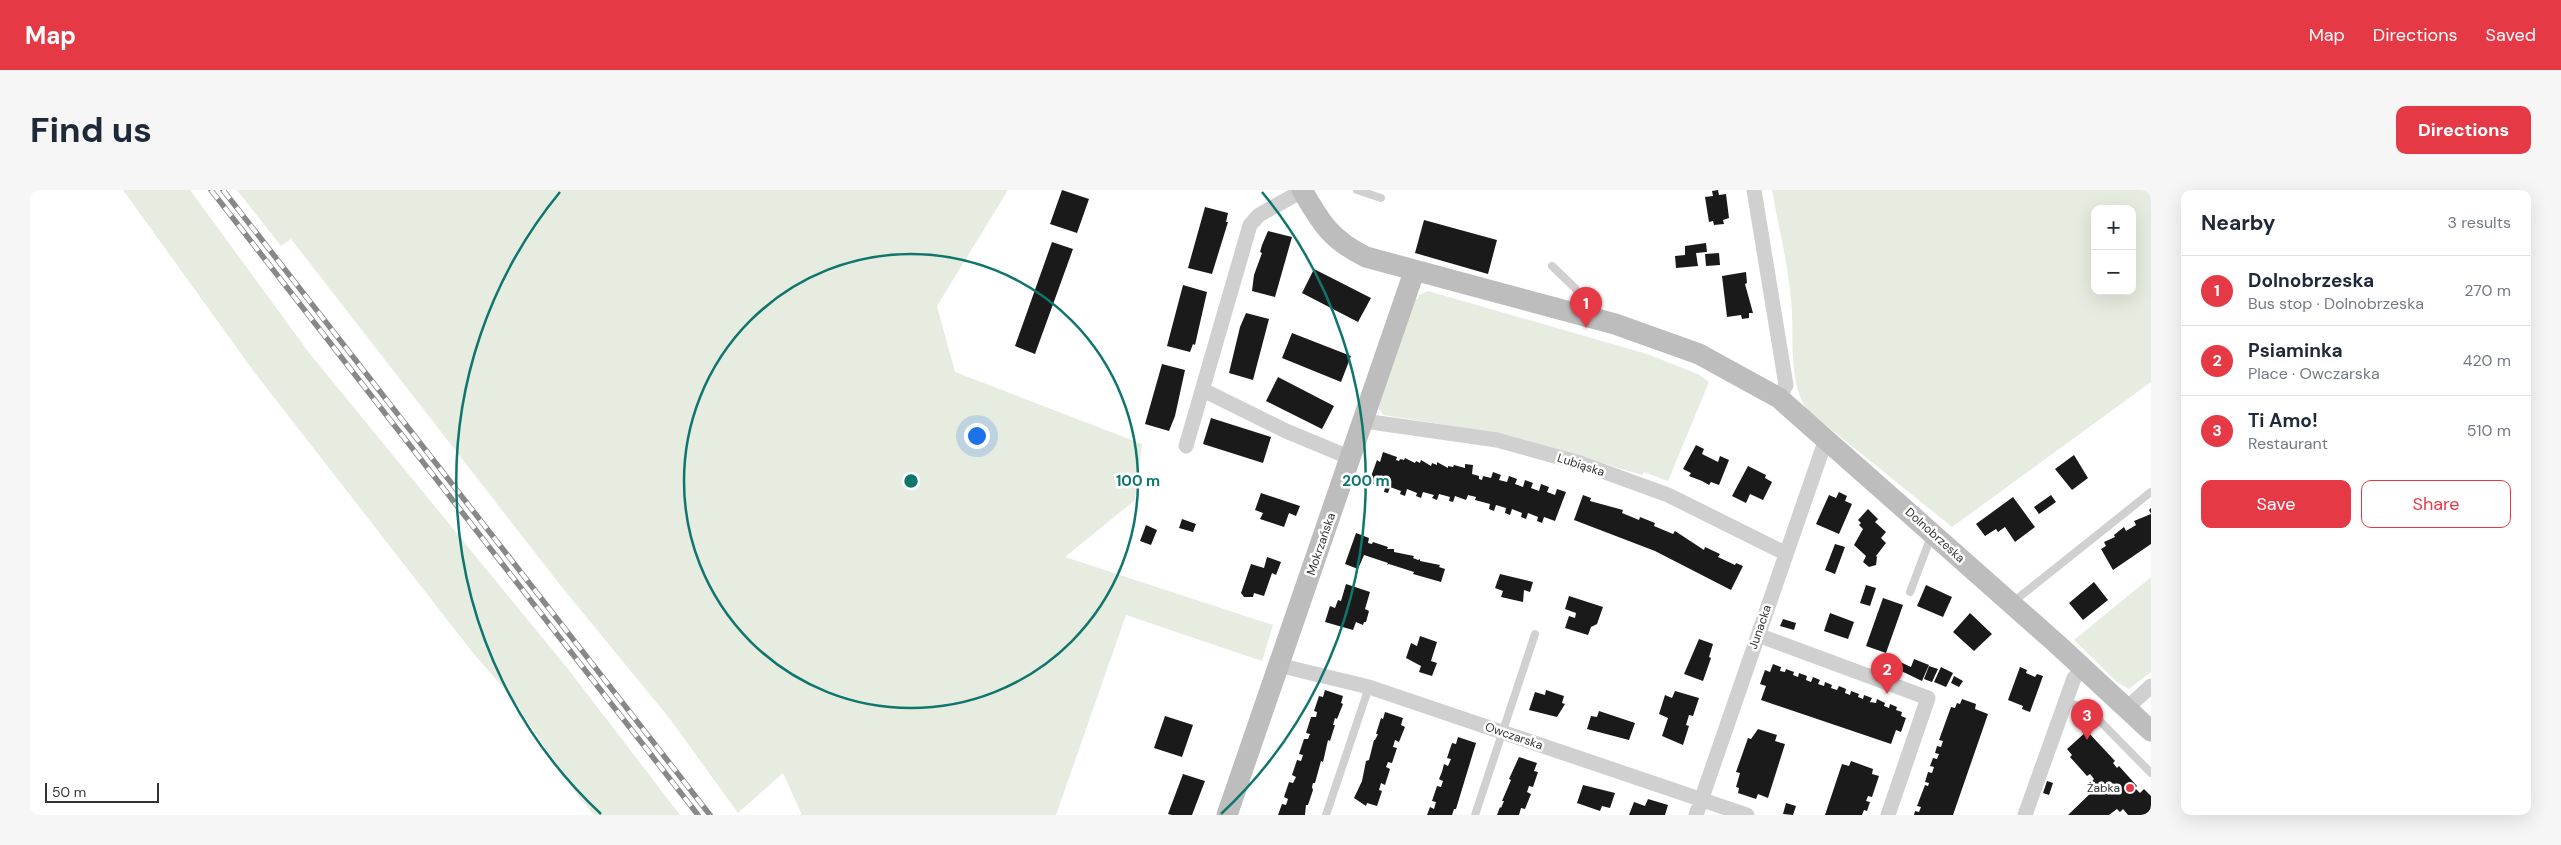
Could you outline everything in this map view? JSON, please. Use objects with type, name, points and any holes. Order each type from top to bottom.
[{"type":"street","points":[[1186,446],[1250,226],[1259,215],[1303,190]]},
{"type":"street","name":"Dolnobrzeska","points":[[1303,190],[1323,226],[1345,246],[1366,257],[1414,272],[1615,324],[1699,354],[1779,398],[1933,532],[2151,731]]},
{"type":"street","points":[[1754,190],[1786,385],[1779,398]]},
{"type":"street","name":"Mokrzańska","points":[[1227,815],[1414,272]]},
{"type":"street","points":[[1203,390],[1286,431],[1351,458]]},
{"type":"street","name":"Lubiąska","points":[[1364,421],[1497,440],[1580,463],[1668,495],[1785,553]]},
{"type":"street","name":"Junacka","points":[[1696,815],[1826,439]]},
{"type":"street","points":[[1758,635],[1928,698],[1888,815]]},
{"type":"street","name":"Owczarska","points":[[1278,665],[1369,687],[1747,815]]},
{"type":"street","points":[[2026,815],[2074,678],[2084,669]]},
{"type":"street","points":[[2127,708],[2151,686]]},
{"type":"lane","points":[[1357,190],[1382,198]]},
{"type":"lane","points":[[1552,266],[1575,288],[1584,302],[1584,316]]},
{"type":"lane","points":[[2011,603],[2151,492]]},
{"type":"lane","points":[[1910,592],[1933,532]]},
{"type":"lane","points":[[1476,815],[1535,634]]},
{"type":"lane","points":[[1326,815],[1369,687]]},
{"type":"lane","points":[[2065,701],[2089,710],[2151,773]]},
{"type":"shaded area","points":[[123,190],[190,190],[310,354],[568,669],[680,815],[594,815],[578,796],[509,694],[473,653],[255,373]]},
{"type":"shaded area","points":[[237,190],[1008,190],[937,306],[955,372],[1142,444],[1135,500],[1065,557],[1273,625],[1262,661],[1126,615],[1056,815],[802,815],[783,773],[738,813],[670,719],[561,586],[291,239],[281,246]]},
{"type":"shaded area","points":[[1772,190],[2151,190],[2151,382],[1952,527],[1806,409],[1796,383],[1794,369],[1790,286]]},
{"type":"shaded area","points":[[1428,291],[1647,354],[1698,374],[1709,382],[1668,481],[1644,472],[1642,475],[1507,435],[1383,415],[1379,409],[1378,402],[1411,298],[1418,299],[1419,295]]},
{"type":"shaded area","points":[[2151,577],[2151,672],[2129,689],[2117,682],[2074,640]]},
{"type":"building","points":[[1062,190],[1089,199],[1077,233],[1050,224]]},
{"type":"building","points":[[1718,190],[1719,195],[1726,194],[1729,218],[1723,220],[1724,224],[1714,225],[1713,221],[1709,222],[1705,197],[1713,196],[1712,191]]},
{"type":"building","points":[[1205,207],[1228,213],[1226,222],[1228,222],[1212,274],[1188,268]]},
{"type":"building","points":[[1424,220],[1497,240],[1488,274],[1415,253]]},
{"type":"building","points":[[1268,231],[1292,237],[1275,297],[1252,291],[1254,275],[1262,253],[1260,252]]},
{"type":"building","points":[[1052,242],[1073,249],[1035,354],[1015,346]]},
{"type":"building","points":[[1706,243],[1707,252],[1696,253],[1698,266],[1676,268],[1675,256],[1685,255],[1685,246]]},
{"type":"building","points":[[1719,253],[1720,265],[1706,266],[1705,254]]},
{"type":"building","points":[[1314,269],[1371,298],[1358,322],[1302,293]]},
{"type":"building","points":[[1746,272],[1747,283],[1745,284],[1753,313],[1749,313],[1749,318],[1742,319],[1741,315],[1727,317],[1722,276]]},
{"type":"building","points":[[1183,285],[1207,292],[1195,345],[1193,344],[1190,352],[1167,346]]},
{"type":"building","points":[[1246,313],[1269,319],[1253,380],[1229,373],[1240,327]]},
{"type":"building","points":[[1292,333],[1351,356],[1341,382],[1282,358]]},
{"type":"building","points":[[1162,364],[1185,370],[1175,416],[1169,431],[1145,424]]},
{"type":"building","points":[[1278,377],[1334,406],[1322,429],[1266,401]]},
{"type":"building","points":[[1211,418],[1271,437],[1263,463],[1203,444]]},
{"type":"building","points":[[1696,445],[1704,449],[1702,454],[1718,462],[1720,456],[1729,460],[1719,485],[1711,482],[1709,485],[1689,476],[1691,473],[1683,469]]},
{"type":"building","points":[[1383,452],[1397,457],[1396,460],[1399,461],[1405,458],[1415,463],[1416,461],[1420,463],[1421,460],[1431,466],[1432,463],[1437,465],[1437,462],[1448,468],[1448,466],[1453,467],[1454,465],[1465,468],[1465,464],[1473,465],[1472,474],[1479,476],[1479,479],[1482,480],[1483,476],[1491,478],[1493,472],[1501,475],[1499,480],[1507,482],[1509,476],[1517,479],[1515,484],[1523,487],[1525,480],[1533,483],[1531,488],[1539,491],[1541,484],[1549,487],[1547,492],[1555,495],[1557,489],[1566,492],[1555,521],[1544,517],[1542,523],[1537,521],[1538,517],[1528,513],[1526,519],[1521,517],[1522,513],[1512,509],[1510,515],[1505,513],[1506,508],[1496,505],[1494,511],[1489,509],[1490,504],[1475,500],[1476,497],[1468,495],[1466,500],[1455,496],[1453,502],[1449,501],[1450,497],[1439,494],[1437,500],[1432,498],[1434,495],[1423,492],[1421,498],[1416,496],[1417,493],[1407,489],[1405,496],[1400,494],[1401,491],[1390,487],[1388,493],[1384,492],[1385,488],[1369,482],[1377,460],[1380,462]]},
{"type":"building","points":[[2074,455],[2088,478],[2072,490],[2055,469]]},
{"type":"building","points":[[1748,466],[1766,475],[1765,478],[1772,482],[1763,500],[1750,494],[1746,503],[1732,496]]},
{"type":"building","points":[[1839,492],[1847,496],[1845,501],[1852,504],[1839,534],[1816,524],[1829,495],[1836,498]]},
{"type":"building","points":[[1261,493],[1300,506],[1296,516],[1289,513],[1284,527],[1260,519],[1263,513],[1255,510]]},
{"type":"building","points":[[1583,495],[1591,498],[1590,501],[1623,510],[1622,513],[1639,520],[1640,517],[1655,523],[1654,526],[1673,534],[1675,531],[1704,550],[1705,547],[1720,554],[1718,557],[1735,565],[1736,563],[1743,566],[1731,590],[1655,551],[1574,520]]},
{"type":"building","points":[[2051,495],[2056,502],[2039,514],[2034,507]]},
{"type":"building","points":[[2013,497],[2035,527],[2015,542],[2005,527],[1998,532],[1996,529],[1985,536],[1976,524]]},
{"type":"building","points":[[1868,509],[1878,519],[1875,522],[1886,532],[1881,538],[1886,543],[1876,556],[1876,565],[1869,567],[1863,562],[1866,556],[1854,545],[1863,529],[1859,525],[1861,523],[1858,520]]},
{"type":"building","points":[[2151,514],[2151,544],[2113,570],[2101,549],[2106,546],[2104,542],[2115,537],[2114,535],[2124,527],[2126,531],[2136,525],[2134,521]]},
{"type":"building","points":[[1182,519],[1196,524],[1193,532],[1179,528]]},
{"type":"building","points":[[1146,525],[1157,530],[1151,545],[1140,541]]},
{"type":"building","points":[[1356,533],[1369,538],[1368,543],[1372,544],[1373,542],[1388,547],[1387,549],[1394,549],[1394,552],[1414,556],[1413,558],[1420,559],[1420,561],[1440,565],[1439,567],[1445,569],[1441,582],[1413,574],[1414,572],[1389,564],[1387,565],[1388,563],[1364,555],[1358,569],[1345,564]]},
{"type":"building","points":[[1835,544],[1845,547],[1835,574],[1825,570]]},
{"type":"building","points":[[1267,557],[1281,562],[1276,575],[1272,573],[1264,596],[1254,593],[1253,597],[1244,597],[1241,593],[1251,564],[1264,568]]},
{"type":"building","points":[[1500,574],[1533,582],[1530,592],[1524,590],[1523,602],[1501,597],[1503,591],[1495,588]]},
{"type":"building","points":[[2094,582],[2108,600],[2083,620],[2069,603]]},
{"type":"building","points":[[1346,584],[1370,592],[1365,609],[1369,611],[1366,622],[1363,625],[1356,622],[1353,630],[1325,622],[1330,606],[1335,608],[1338,600],[1341,601]]},
{"type":"building","points":[[1866,585],[1876,588],[1870,606],[1860,603]]},
{"type":"building","points":[[1926,585],[1952,597],[1943,617],[1917,606]]},
{"type":"building","points":[[1569,596],[1603,607],[1597,624],[1591,627],[1588,635],[1565,628],[1569,616],[1575,618],[1576,613],[1565,609]]},
{"type":"building","points":[[1883,598],[1903,605],[1886,653],[1866,646]]},
{"type":"building","points":[[1830,613],[1854,622],[1848,639],[1824,631]]},
{"type":"building","points":[[1970,613],[1992,634],[1974,651],[1953,632]]},
{"type":"building","points":[[1783,619],[1796,623],[1794,630],[1780,626]]},
{"type":"building","points":[[1420,636],[1437,642],[1431,661],[1437,663],[1432,676],[1419,672],[1421,666],[1406,658],[1411,643],[1417,646]]},
{"type":"building","points":[[1699,639],[1713,644],[1709,657],[1711,658],[1703,681],[1684,674]]},
{"type":"building","points":[[1914,659],[1929,665],[1922,681],[1895,668],[1898,661],[1911,667]]},
{"type":"building","points":[[1773,664],[1781,667],[1780,671],[1785,672],[1786,669],[1794,672],[1793,675],[1798,677],[1799,673],[1807,676],[1806,680],[1811,682],[1813,677],[1820,680],[1818,684],[1824,686],[1825,682],[1832,685],[1831,688],[1837,690],[1839,686],[1846,689],[1845,693],[1850,695],[1851,691],[1859,694],[1858,697],[1863,699],[1864,695],[1872,698],[1870,702],[1876,703],[1877,699],[1885,703],[1884,706],[1889,708],[1890,704],[1897,707],[1896,710],[1902,712],[1901,716],[1906,718],[1901,732],[1896,730],[1891,744],[1761,700],[1766,686],[1760,684],[1765,670],[1770,672]]},
{"type":"building","points":[[1929,666],[1938,669],[1932,682],[1924,679]]},
{"type":"building","points":[[1941,667],[1953,673],[1946,687],[1934,682]]},
{"type":"building","points":[[2020,667],[2027,670],[2026,673],[2035,677],[2037,674],[2043,676],[2030,712],[2022,709],[2023,706],[2008,700]]},
{"type":"building","points":[[1954,676],[1963,681],[1959,687],[1951,683]]},
{"type":"building","points":[[1325,690],[1343,696],[1341,703],[1343,704],[1337,719],[1335,718],[1333,725],[1335,725],[1330,741],[1328,740],[1323,762],[1321,761],[1315,783],[1313,783],[1313,790],[1308,805],[1306,805],[1305,815],[1278,815],[1282,804],[1286,805],[1288,799],[1284,797],[1289,782],[1293,783],[1296,777],[1292,775],[1297,760],[1301,761],[1303,755],[1299,754],[1304,739],[1308,739],[1310,734],[1306,733],[1311,717],[1316,717],[1317,712],[1314,711],[1319,696],[1323,697]]},
{"type":"building","points":[[1546,690],[1564,696],[1562,703],[1565,704],[1557,717],[1529,710],[1535,692],[1545,695]]},
{"type":"building","points":[[1675,691],[1699,698],[1693,716],[1689,715],[1686,725],[1689,726],[1683,745],[1662,736],[1668,718],[1659,714],[1665,695],[1672,698]]},
{"type":"building","points":[[1962,699],[1976,704],[1975,709],[1988,714],[1953,815],[1914,815],[1915,811],[1919,812],[1921,807],[1917,806],[1925,785],[1928,786],[1929,783],[1925,782],[1928,772],[1932,773],[1934,767],[1930,766],[1933,758],[1937,759],[1939,754],[1935,753],[1937,746],[1941,747],[1943,741],[1939,740],[1951,707],[1955,708]]},
{"type":"building","points":[[1599,711],[1635,723],[1629,740],[1587,729],[1591,716],[1597,717]]},
{"type":"building","points":[[1385,712],[1403,718],[1401,725],[1405,727],[1399,742],[1395,740],[1393,747],[1397,748],[1392,763],[1388,762],[1386,767],[1390,769],[1385,785],[1381,783],[1379,790],[1382,791],[1377,806],[1367,803],[1366,806],[1354,798],[1362,781],[1366,761],[1369,760],[1374,740],[1378,734],[1376,734],[1381,718],[1383,719]]},
{"type":"building","points":[[1165,716],[1193,725],[1182,757],[1154,748]]},
{"type":"building","points":[[1758,729],[1777,735],[1775,741],[1785,744],[1768,798],[1758,794],[1756,799],[1738,793],[1739,788],[1736,787],[1740,773],[1736,772],[1748,738],[1751,739]]},
{"type":"building","points":[[2087,731],[2115,761],[2113,763],[2117,768],[2119,766],[2137,786],[2135,788],[2140,793],[2144,789],[2151,796],[2151,815],[2128,815],[2123,809],[2120,812],[2117,809],[2109,815],[2068,815],[2097,787],[2092,781],[2094,779],[2090,774],[2087,776],[2070,757],[2072,755],[2067,749]]},
{"type":"building","points":[[1458,737],[1476,743],[1456,809],[1454,809],[1452,815],[1427,815],[1430,807],[1434,809],[1436,802],[1432,801],[1437,786],[1441,787],[1443,781],[1439,779],[1444,764],[1448,766],[1451,759],[1447,758],[1452,743],[1456,744]]},
{"type":"building","points":[[1519,757],[1537,763],[1534,771],[1538,772],[1533,787],[1529,786],[1527,792],[1531,794],[1525,809],[1521,808],[1519,815],[1497,815],[1504,801],[1502,801],[1511,780],[1509,779]]},
{"type":"building","points":[[1851,761],[1873,769],[1872,774],[1879,776],[1872,797],[1868,796],[1866,801],[1870,802],[1867,811],[1864,810],[1862,815],[1825,815],[1842,764],[1849,766]]},
{"type":"building","points":[[1183,774],[1205,781],[1192,815],[1168,814]]},
{"type":"building","points":[[2047,781],[2053,783],[2049,795],[2043,793]]},
{"type":"building","points":[[1583,785],[1615,793],[1610,808],[1602,806],[1600,811],[1577,803]]},
{"type":"building","points":[[1648,799],[1668,805],[1665,815],[1629,815],[1634,802],[1645,806]]},
{"type":"building","points":[[1786,803],[1796,806],[1793,815],[1783,814]]},
{"type":"railway","points":[[211,190],[698,815]]},
{"type":"railway","points":[[223,190],[710,815]]},
{"type":"place","name":"Dolnobrzeska","points":[[1586,328]]},
{"type":"place","name":"Psiaminka","points":[[1887,694]]},
{"type":"place","name":"Ti Amo!","points":[[2087,740]]},
{"type":"place","name":"Żabka","points":[[2130,788]]}]
